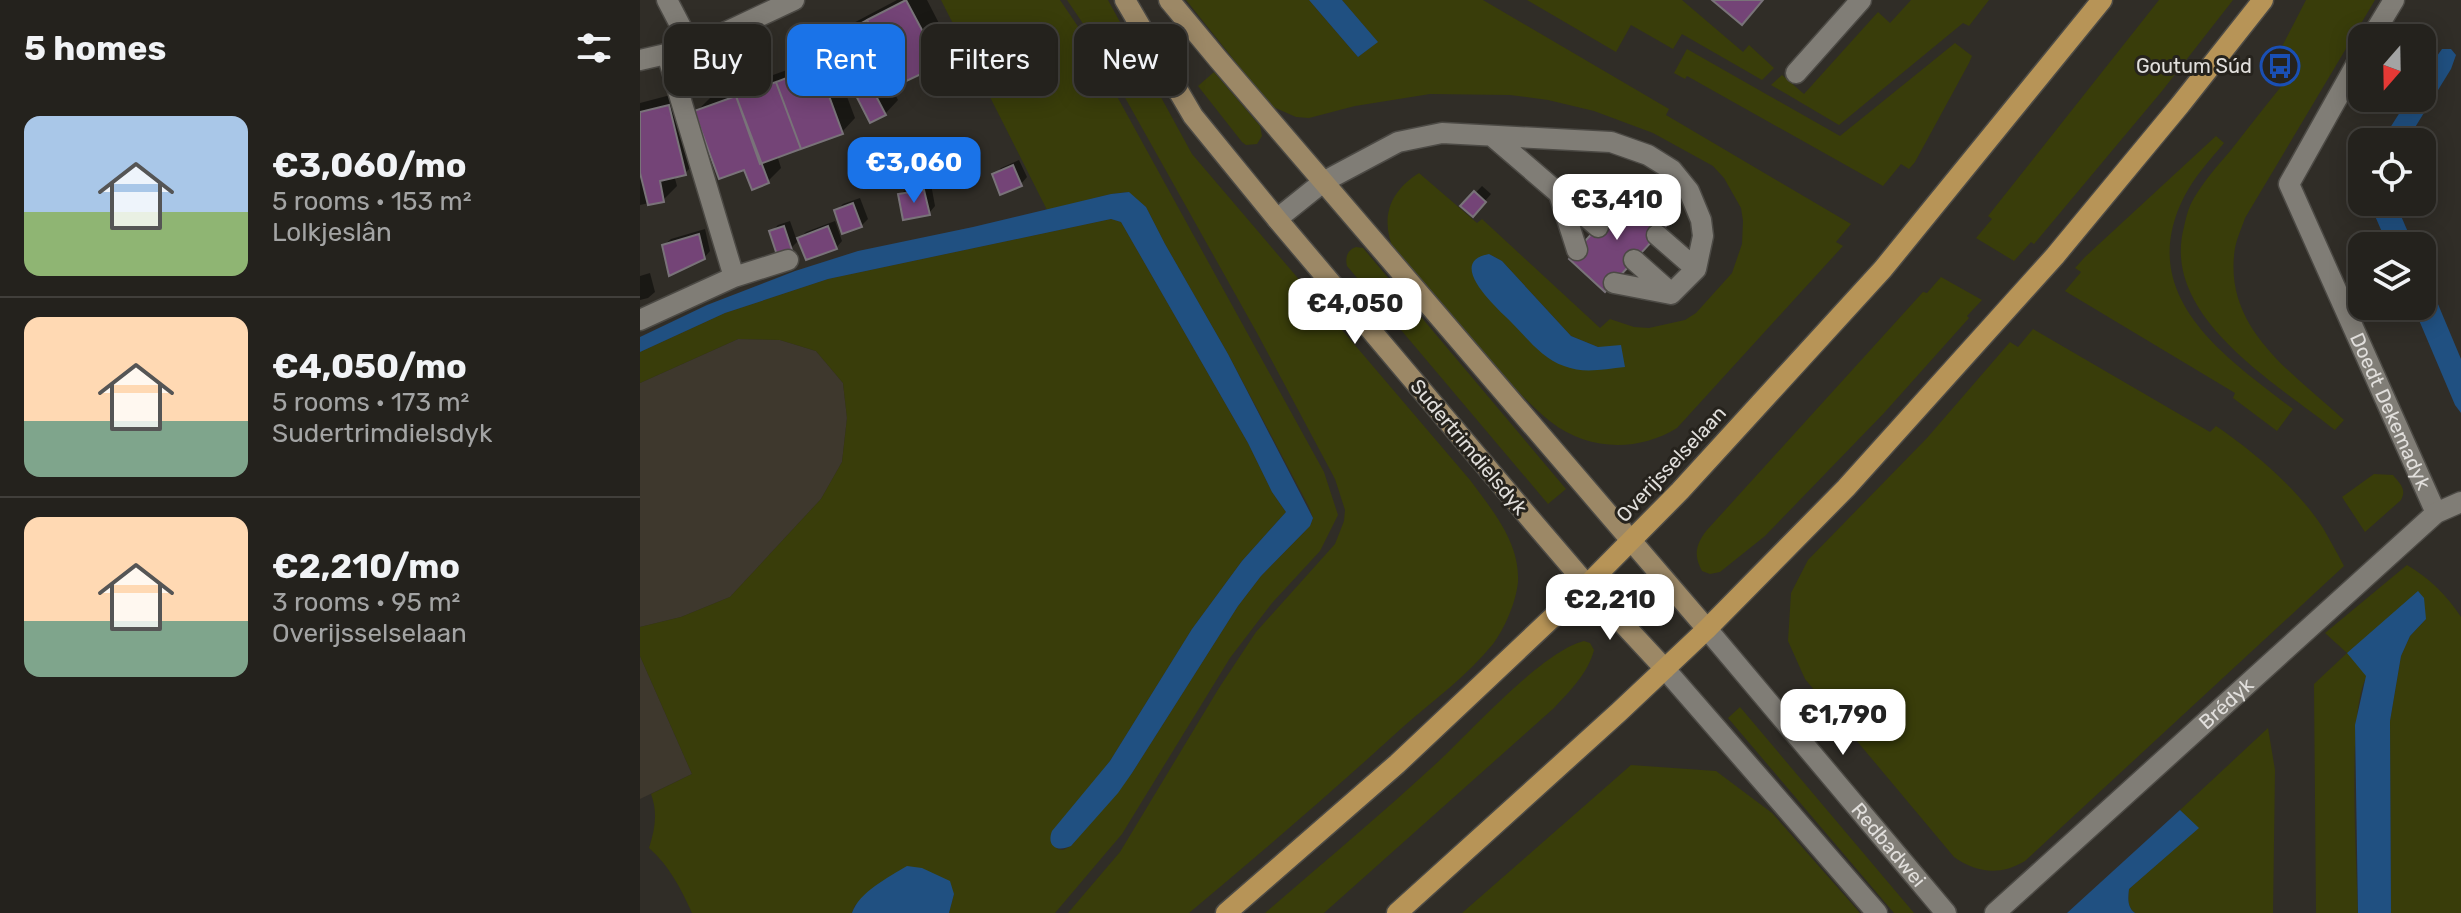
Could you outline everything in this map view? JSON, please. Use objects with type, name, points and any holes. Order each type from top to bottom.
[{"type":"main road","name":"Overijsselselaan","points":[[1226,913],[1397,764],[1632,540],[1883,269],[2102,0]]},
{"type":"main road","points":[[1397,913],[1665,669],[1846,488],[2055,256],[2263,0]]},
{"type":"street","points":[[667,0],[680,24]]},
{"type":"street","points":[[743,24],[794,0]]},
{"type":"street","name":"Sudertrimdielsdyk","points":[[1125,0],[1193,116],[1587,585],[1665,669]]},
{"type":"street","points":[[1169,0],[1707,629]]},
{"type":"street","points":[[1796,73],[1861,0]]},
{"type":"street","points":[[2379,24],[2394,0]]},
{"type":"street","points":[[640,60],[664,55]]},
{"type":"street","name":"Doedt Dekemadyk","points":[[2348,79],[2289,184],[2436,513]]},
{"type":"street","points":[[680,96],[734,277]]},
{"type":"street","points":[[1277,219],[1323,182],[1398,142],[1442,133],[1611,142],[1648,155],[1672,170],[1689,191],[1701,220],[1703,236],[1696,269],[1671,294]]},
{"type":"street","points":[[1492,136],[1598,227]]},
{"type":"street","points":[[1559,194],[1621,202]]},
{"type":"street","points":[[1559,194],[1577,250]]},
{"type":"street","points":[[1657,235],[1696,269]]},
{"type":"street","points":[[640,320],[734,277],[788,260]]},
{"type":"street","points":[[1634,260],[1671,294]]},
{"type":"street","points":[[1614,283],[1671,294]]},
{"type":"street","name":"Brédyk","points":[[1995,913],[2436,513],[2461,502]]},
{"type":"street","name":"Redbadwei","points":[[1707,629],[1946,913]]},
{"type":"street","points":[[1665,669],[1877,913]]},
{"type":"shaded area","points":[[738,339],[780,340],[816,351],[843,383],[847,418],[842,462],[821,499],[730,597],[681,617],[640,627],[640,383]]},
{"type":"shaded area","points":[[640,656],[692,774],[640,799]]},
{"type":"green space","points":[[941,0],[1060,0],[1076,24],[1074,96],[1117,96],[1324,472],[1338,515],[1320,551],[1272,603],[1230,658],[1122,834],[1055,913],[949,913],[954,894],[855,905],[852,913],[692,913],[679,886],[649,848],[655,821],[651,794],[692,774],[640,656],[640,627],[681,617],[730,597],[821,499],[842,462],[847,418],[843,383],[816,351],[780,340],[738,339],[640,383],[640,352],[725,313],[828,279],[1111,219],[1121,222],[1286,512],[1242,561],[1192,629],[1110,761],[1089,788],[1057,849],[1071,846],[1132,773],[1238,606],[1261,576],[1310,526],[1313,518],[1228,354],[1146,207],[1128,192],[1047,210],[989,96],[1058,96],[1058,24],[953,24]]},
{"type":"green space","points":[[1067,0],[1108,0],[1121,24],[1083,24]]},
{"type":"green space","points":[[1186,0],[1309,0],[1358,57],[1377,42],[1342,0],[1483,0],[1669,109],[1666,115],[1851,224],[1836,242],[1843,246],[1677,428],[1662,436],[1630,444],[1597,443],[1565,432],[1543,416],[1456,324],[1394,251],[1388,217],[1394,197],[1419,173],[1477,223],[1482,219],[1600,328],[1610,319],[1649,328],[1685,320],[1696,313],[1732,273],[1742,244],[1741,208],[1724,178],[1713,166],[1653,133],[1594,111],[1548,100],[1510,95],[1430,94],[1355,106],[1309,118],[1296,117],[1271,106]],"holes":[[[1489,254],[1502,261],[1571,336],[1598,347],[1547,357]]]},
{"type":"green space","points":[[1527,0],[1682,0],[1743,52],[1749,45],[1774,68],[1762,80],[1682,34],[1673,49],[1631,25],[1616,52]]},
{"type":"green space","points":[[1911,0],[1989,0],[1969,26],[1963,23],[1839,125],[1771,85],[1782,75],[1804,94],[1878,12],[1890,23]]},
{"type":"green space","points":[[2159,0],[2233,0],[2162,91],[2034,244],[2031,242],[2014,261],[1976,238],[1992,219],[1988,216]]},
{"type":"green space","points":[[2306,0],[2375,0],[2361,24],[2348,24],[2348,45],[2245,218],[2235,248],[2234,276],[2239,302],[2250,325],[2284,366],[2344,420],[2335,430],[2255,369],[2228,344],[2206,318],[2189,290],[2181,259],[2184,227],[2194,198],[2292,73],[2275,60]]},
{"type":"green space","points":[[1955,43],[1972,56],[1969,63],[1915,162],[1909,169],[1901,164],[1883,186],[1687,76],[1685,79],[1674,73],[1687,49],[1840,136]]},
{"type":"green space","points":[[1214,72],[1260,126],[1262,136],[1257,144],[1246,145],[1242,142],[1198,86]]},
{"type":"green space","points":[[1124,96],[1160,96],[1192,154],[1470,480],[1509,540],[1517,567],[1517,590],[1497,638],[1462,677],[1189,913],[1068,913],[1120,852],[1256,632],[1335,544],[1344,521],[1345,510],[1335,479]]},
{"type":"green space","points":[[2216,136],[2224,143],[2184,197],[2172,232],[2170,265],[2179,294],[2194,321],[2240,368],[2293,409],[2277,431],[2233,398],[2235,393],[2065,291],[2081,272],[2075,268],[2085,257]]},
{"type":"green space","points":[[1356,247],[1363,248],[1566,489],[1548,504],[1347,266],[1347,255]]},
{"type":"green space","points":[[1941,277],[1982,300],[1967,316],[1969,318],[1884,413],[1765,536],[1720,572],[1710,574],[1702,571],[1697,550],[1707,530],[1923,292],[1927,293]]},
{"type":"green space","points":[[2033,329],[2210,432],[2216,426],[2245,447],[2313,513],[2344,566],[2025,861],[2007,869],[1989,871],[1954,857],[1805,679],[1788,641],[1791,593],[1808,560],[1927,438],[2010,342],[2018,347]]},
{"type":"green space","points":[[2374,474],[2393,475],[2403,493],[2401,500],[2365,532],[2342,497]]},
{"type":"green space","points":[[2407,565],[2437,588],[2461,617],[2461,913],[2391,913],[2390,721],[2401,656],[2410,636],[2426,619],[2374,668],[2361,691],[2355,751],[2358,913],[2316,913],[2314,684],[2347,653],[2325,633]]},
{"type":"green space","points":[[1584,641],[1590,643],[1594,650],[1591,658],[1578,681],[1554,708],[1324,913],[1265,913],[1419,780],[1529,675],[1549,659]]},
{"type":"green space","points":[[1740,707],[1914,913],[1894,913],[1728,718]]},
{"type":"green space","points":[[2268,728],[2275,770],[2273,913],[2132,911],[2129,889],[2198,828],[2180,810]]},
{"type":"green space","points":[[1631,765],[1716,771],[1772,813],[1860,913],[1462,913]]},
{"type":"water","points":[[1309,0],[1342,0],[1378,42],[1358,57]]},
{"type":"water","points":[[2442,49],[2451,49],[2456,55],[2436,93],[2436,57]]},
{"type":"water","points":[[2400,112],[2424,112],[2415,128],[2390,128]]},
{"type":"water","points":[[1129,192],[1146,207],[1228,354],[1313,518],[1310,526],[1261,576],[1238,606],[1118,793],[1071,846],[1058,848],[1052,844],[1052,831],[1110,761],[1192,629],[1242,561],[1286,512],[1121,222],[1111,219],[828,279],[725,313],[640,352],[640,337],[707,305],[858,251]]},
{"type":"water","points":[[2375,216],[2401,216],[2408,232],[2382,232]]},
{"type":"water","points":[[1489,254],[1502,261],[1571,336],[1598,347],[1621,345],[1625,367],[1579,370],[1542,353],[1487,297],[1473,276],[1472,266],[1477,259]]},
{"type":"water","points":[[2436,299],[2461,359],[2461,413],[2419,320],[2436,320]]},
{"type":"water","points":[[2418,591],[2424,598],[2426,619],[2410,636],[2401,656],[2390,721],[2391,913],[2358,913],[2355,725],[2366,676],[2347,653]]},
{"type":"water","points":[[2180,810],[2199,828],[2129,889],[2129,905],[2135,913],[2067,913]]},
{"type":"water","points":[[907,866],[922,868],[950,881],[954,894],[949,913],[852,913],[868,892]]},
{"type":"building","points":[[906,0],[921,28],[921,74],[905,82],[905,24],[869,24],[867,20]]},
{"type":"building","points":[[1712,0],[1763,0],[1742,25]]},
{"type":"building","points":[[787,78],[787,96],[829,96],[843,134],[801,149],[776,82]]},
{"type":"building","points":[[776,82],[801,149],[760,164],[736,96],[771,96],[771,84]]},
{"type":"building","points":[[736,96],[769,183],[752,190],[744,170],[719,179],[694,111]]},
{"type":"building","points":[[856,96],[876,96],[886,115],[870,123]]},
{"type":"building","points":[[669,105],[686,175],[660,181],[664,202],[648,205],[640,173],[640,112]]},
{"type":"building","points":[[1013,165],[1022,186],[1000,195],[992,174]]},
{"type":"building","points":[[924,190],[930,215],[903,220],[898,194]]},
{"type":"building","points":[[1474,191],[1486,202],[1473,217],[1460,206]]},
{"type":"building","points":[[1629,192],[1666,226],[1605,292],[1569,259]]},
{"type":"building","points":[[853,203],[862,227],[842,234],[834,210]]},
{"type":"building","points":[[784,226],[792,250],[777,255],[769,231]]},
{"type":"building","points":[[828,226],[837,249],[806,260],[797,238]]},
{"type":"building","points":[[699,234],[705,259],[669,276],[662,245]]},
{"type":"place","name":"Goutum Súd","points":[[2280,66]]}]
